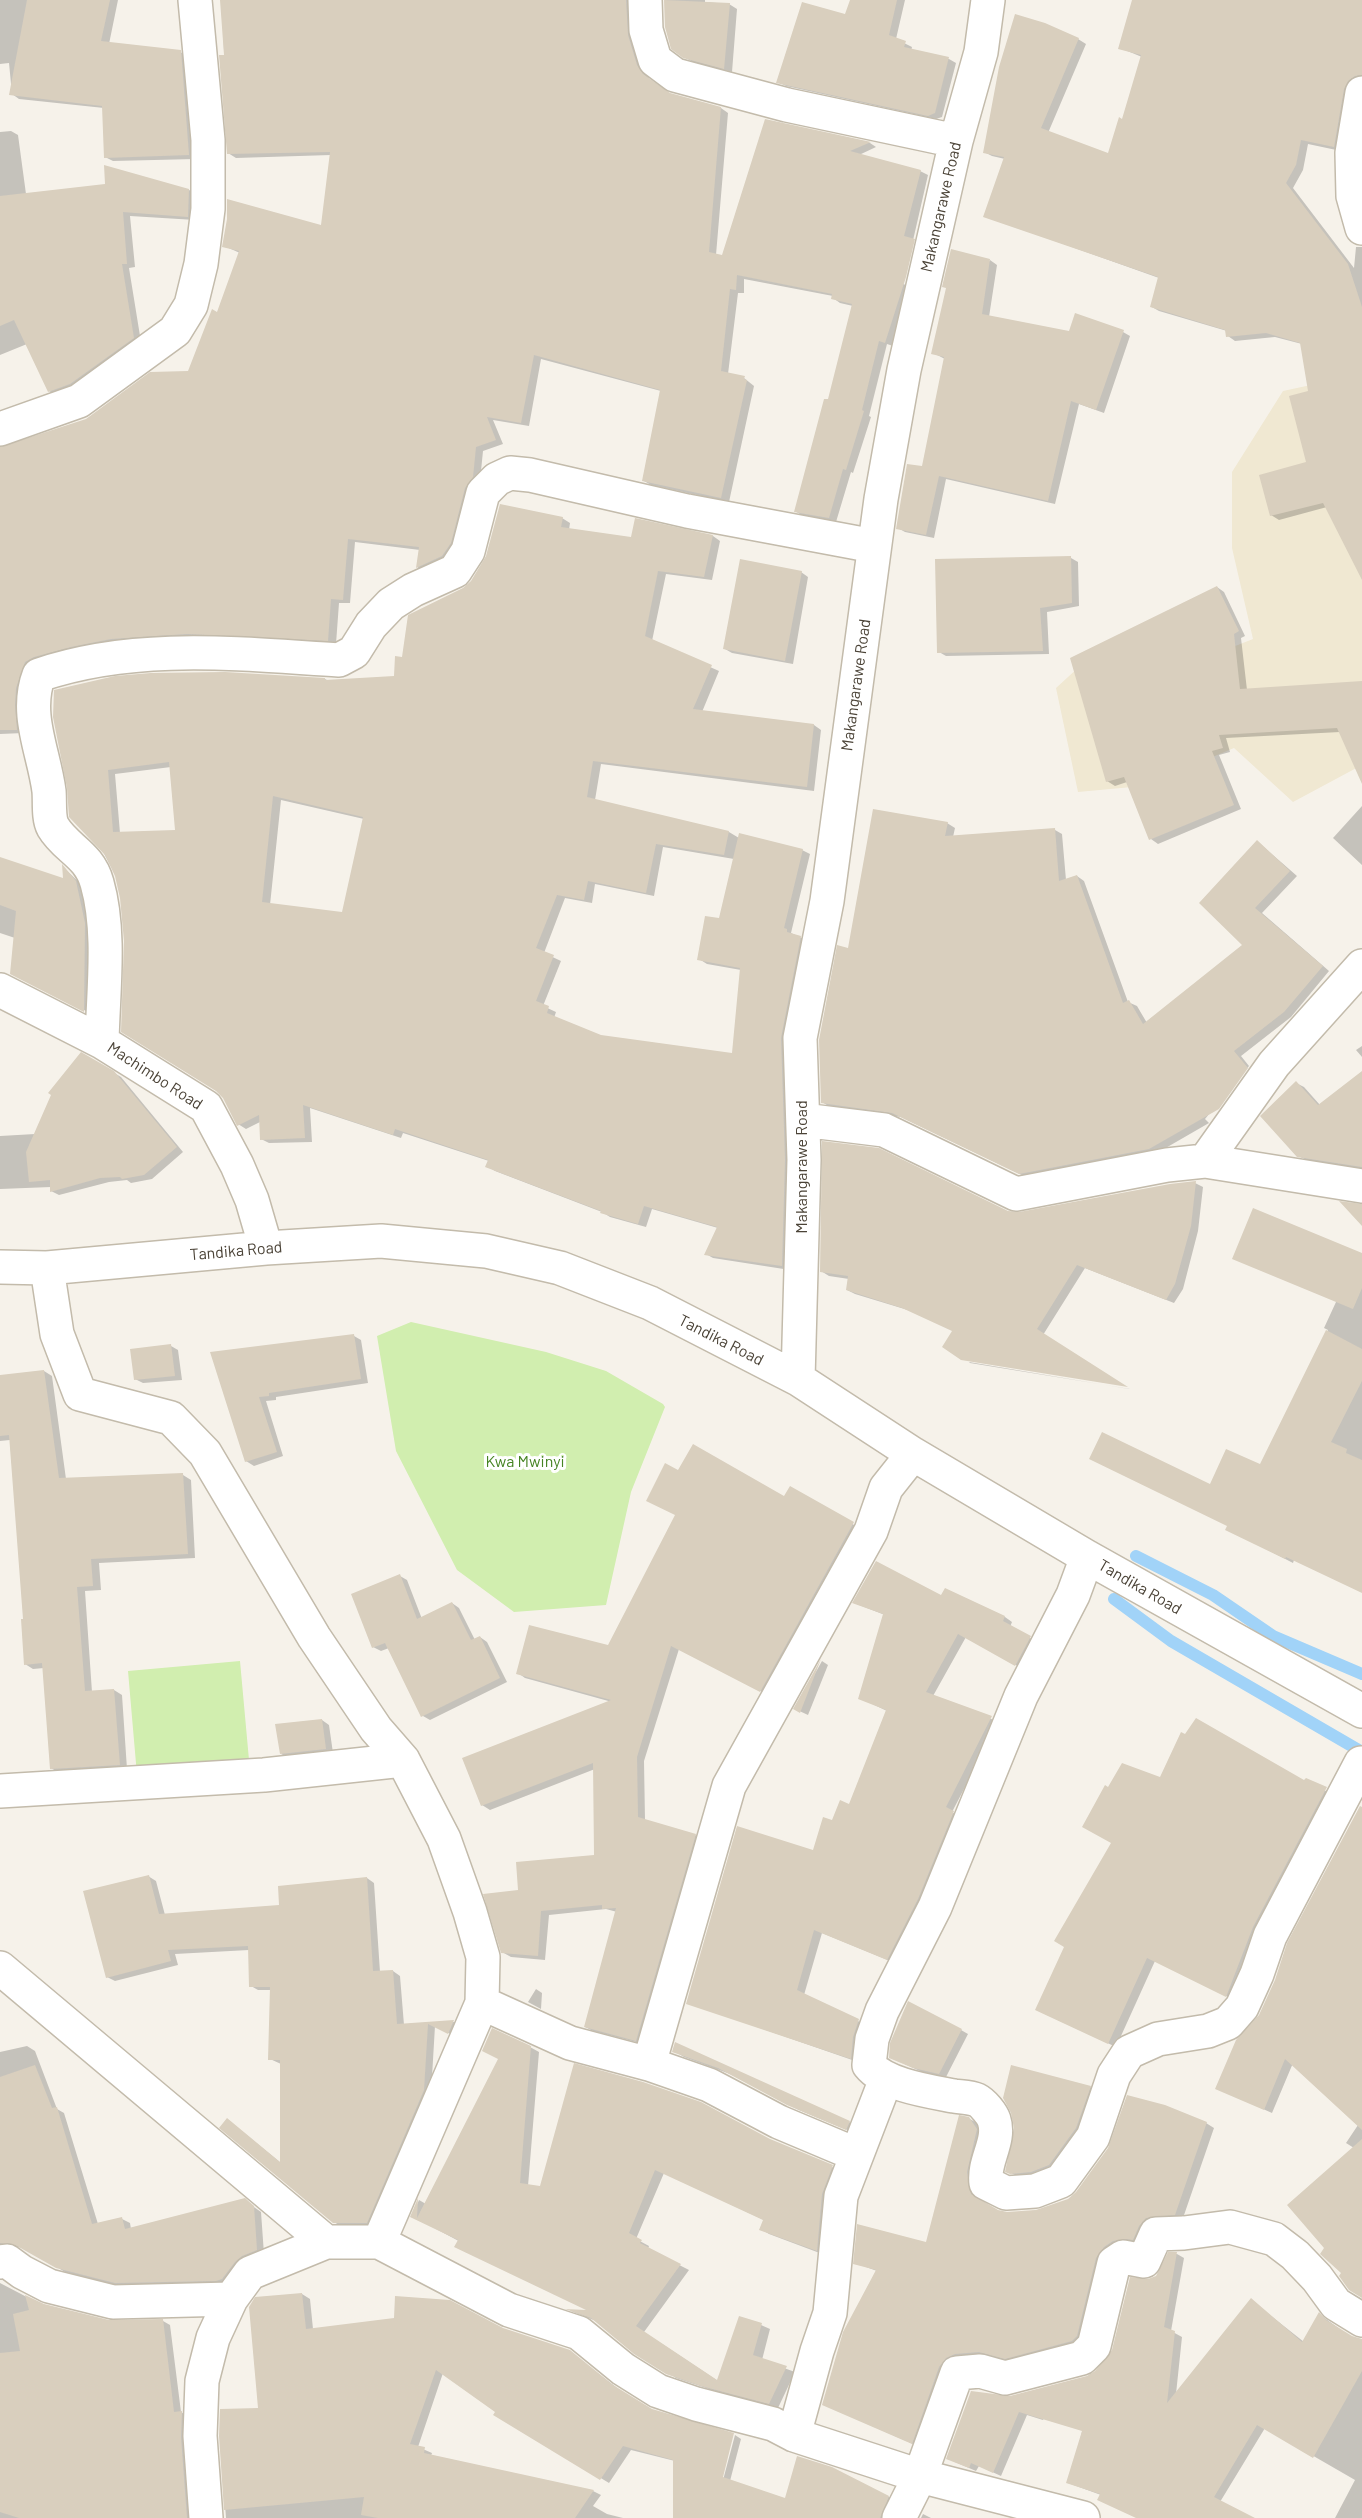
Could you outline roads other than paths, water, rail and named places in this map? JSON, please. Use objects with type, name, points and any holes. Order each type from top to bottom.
[{"type":"street","points":[[0,429],[79,401],[175,331],[191,305],[201,264],[208,209],[208,140],[195,0]]},
{"type":"street","points":[[645,0],[646,30],[655,60],[675,75],[787,105],[956,141]]},
{"type":"street","name":"Makangarawe Road","points":[[798,1379],[803,1120],[800,1038],[827,901],[874,546],[904,370],[956,141],[981,52],[988,0]]},
{"type":"street","points":[[1362,93],[1352,153],[1353,196],[1362,228]]},
{"type":"street","points":[[102,1042],[105,962],[102,912],[91,866],[52,826],[49,788],[35,732],[34,688],[39,675],[64,666],[149,653],[210,652],[339,660],[354,652],[371,625],[391,604],[413,590],[455,571],[468,551],[483,493],[497,479],[510,473],[530,475],[687,511],[874,546]]},
{"type":"street","points":[[1205,1161],[1274,1064],[1362,966]]},
{"type":"street","name":"Machimbo Road","points":[[0,990],[102,1042],[206,1107],[237,1165],[252,1200],[266,1248]]},
{"type":"street","points":[[803,1120],[884,1130],[1016,1194],[1167,1165],[1205,1161],[1362,1186]]},
{"type":"street","name":"Tandika Road","points":[[0,1267],[47,1268],[266,1248],[381,1241],[486,1251],[560,1268],[650,1303],[798,1379],[913,1454],[1087,1557],[1362,1711]]},
{"type":"street","points":[[47,1268],[57,1334],[80,1394],[171,1419],[205,1453],[314,1637],[376,1729],[403,1760],[444,1839],[470,1912],[483,1957],[482,2002],[379,2242]]},
{"type":"street","points":[[649,2064],[729,1786],[871,1531],[886,1488],[913,1454]]},
{"type":"street","points":[[1087,1557],[1073,1595],[1021,1696],[935,1907],[882,2011],[872,2039],[869,2065],[876,2074],[936,2093],[977,2100],[994,2118],[997,2132],[984,2171],[986,2183],[1006,2193],[1035,2191],[1061,2181],[1093,2137],[1114,2075],[1129,2052],[1158,2040],[1208,2031],[1228,2023],[1242,2007],[1257,1974],[1270,1936],[1361,1763]]},
{"type":"street","points":[[0,1791],[264,1775],[403,1760]]},
{"type":"street","points":[[0,1968],[326,2242]]},
{"type":"street","points":[[482,2002],[570,2043],[649,2064],[709,2085],[779,2122],[855,2154]]},
{"type":"street","points":[[794,2436],[817,2351],[830,2313],[841,2196],[855,2154],[886,2079]]},
{"type":"street","points":[[899,2518],[920,2476],[957,2373],[980,2372],[1005,2378],[1082,2358],[1094,2346],[1114,2263],[1123,2257],[1144,2261],[1156,2234],[1230,2227],[1274,2239],[1295,2255],[1317,2278],[1336,2304],[1362,2320]]},
{"type":"street","points":[[206,2518],[200,2436],[202,2381],[213,2338],[231,2298],[250,2273],[326,2242],[379,2242],[509,2310],[579,2332],[624,2369],[658,2391],[696,2404],[773,2424],[794,2436],[920,2476],[1083,2518]]},
{"type":"street","points":[[0,2262],[7,2261],[49,2286],[113,2301],[231,2298]]},
{"type":"waterway","points":[[1136,1556],[1213,1595],[1273,1636],[1362,1674]]},
{"type":"waterway","points":[[1114,1599],[1171,1641],[1362,1752]]},
{"type":"park label","name":"Kwa Mwinyi","points":[[525,1462]]}]
